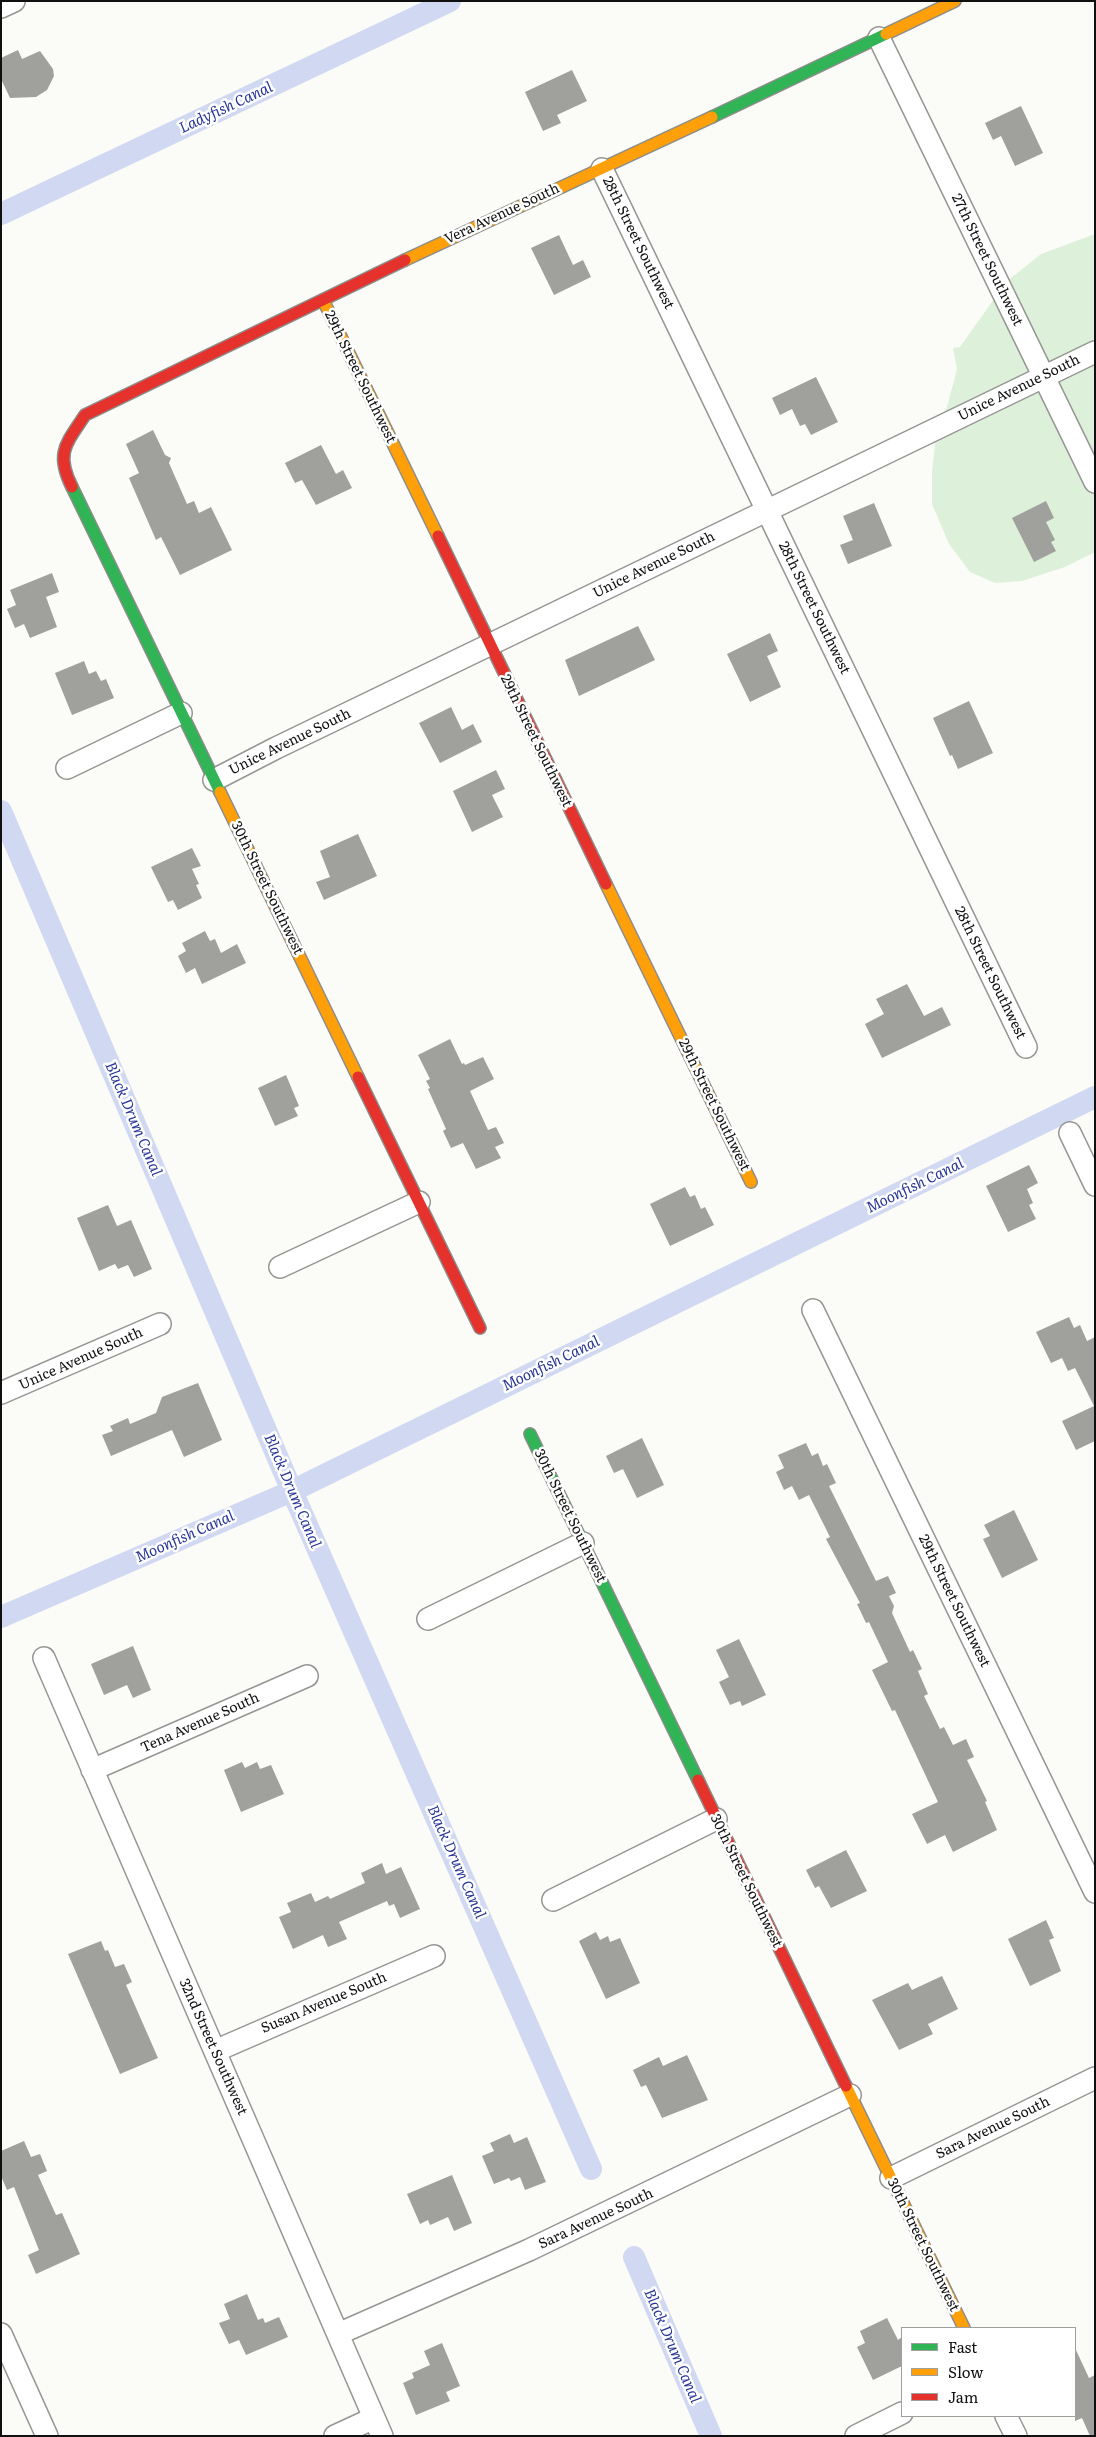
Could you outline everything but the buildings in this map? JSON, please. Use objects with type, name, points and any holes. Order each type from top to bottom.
[{"type":"street","points":[[1,7],[14,1]]},
{"type":"street","name":"Vera Avenue South","points":[[64,446],[85,414],[438,244],[602,169],[955,1]]},
{"type":"street","name":"27th Street Southwest","points":[[879,38],[1095,482]]},
{"type":"street","name":"28th Street Southwest","points":[[602,169],[1026,1047]]},
{"type":"street","name":"29th Street Southwest","points":[[322,300],[751,1182]]},
{"type":"street","name":"Unice Avenue South","points":[[214,780],[1095,352]]},
{"type":"street","name":"30th Street Southwest","points":[[64,446],[65,473],[480,1328]]},
{"type":"street","points":[[67,768],[181,713]]},
{"type":"street","points":[[1070,1133],[1095,1185]]},
{"type":"street","points":[[280,1267],[419,1202]]},
{"type":"street","name":"29th Street Southwest","points":[[813,1310],[1095,1892]]},
{"type":"street","name":"Unice Avenue South","points":[[1,1393],[160,1324]]},
{"type":"street","name":"30th Street Southwest","points":[[530,1434],[964,2327]]},
{"type":"street","points":[[428,1619],[583,1542]]},
{"type":"street","name":"32nd Street Southwest","points":[[44,1658],[378,2427]]},
{"type":"street","name":"Tena Avenue South","points":[[92,1770],[307,1676]]},
{"type":"street","points":[[552,1900],[716,1819]]},
{"type":"street","name":"Susan Avenue South","points":[[215,2051],[434,1956]]},
{"type":"street","name":"Sara Avenue South","points":[[890,2178],[1095,2078]]},
{"type":"street","name":"Sara Avenue South","points":[[338,2334],[529,2250],[850,2095]]},
{"type":"street","points":[[1,2334],[46,2436]]},
{"type":"street","points":[[856,2436],[901,2414]]},
{"type":"street","points":[[1006,2417],[1016,2436]]},
{"type":"street","points":[[335,2436],[378,2427]]},
{"type":"green space","points":[[1095,234],[1095,552],[1065,567],[1022,581],[995,583],[970,572],[949,544],[932,504],[932,472],[936,435],[947,407],[957,369],[953,348],[960,347],[1006,282],[1041,254]]},
{"type":"waterway","name":"Ladyfish Canal","points":[[1,214],[450,1]]},
{"type":"waterway","name":"Black Drum Canal","points":[[1,811],[292,1491],[591,2169]]},
{"type":"waterway","name":"Moonfish Canal","points":[[1,1617],[292,1491],[1095,1097]]},
{"type":"waterway","name":"Black Drum Canal","points":[[634,2257],[711,2436]]},
{"type":"traffic: fast","points":[[712,117],[886,34]]},
{"type":"traffic: fast","points":[[72,487],[220,792]]},
{"type":"traffic: fast","points":[[530,1434],[698,1780]]},
{"type":"traffic: slow","points":[[886,34],[955,1]]},
{"type":"traffic: slow","points":[[405,260],[712,117]]},
{"type":"traffic: slow","points":[[323,300],[438,536]]},
{"type":"traffic: slow","points":[[220,792],[358,1077]]},
{"type":"traffic: slow","points":[[606,884],[751,1182]]},
{"type":"traffic: slow","points":[[846,2086],[964,2327]]},
{"type":"traffic: jam","points":[[72,487],[64,465],[65,449],[85,415],[405,260]]},
{"type":"traffic: jam","points":[[438,536],[606,884]]},
{"type":"traffic: jam","points":[[358,1077],[480,1328]]},
{"type":"traffic: jam","points":[[698,1780],[846,2086]]}]
